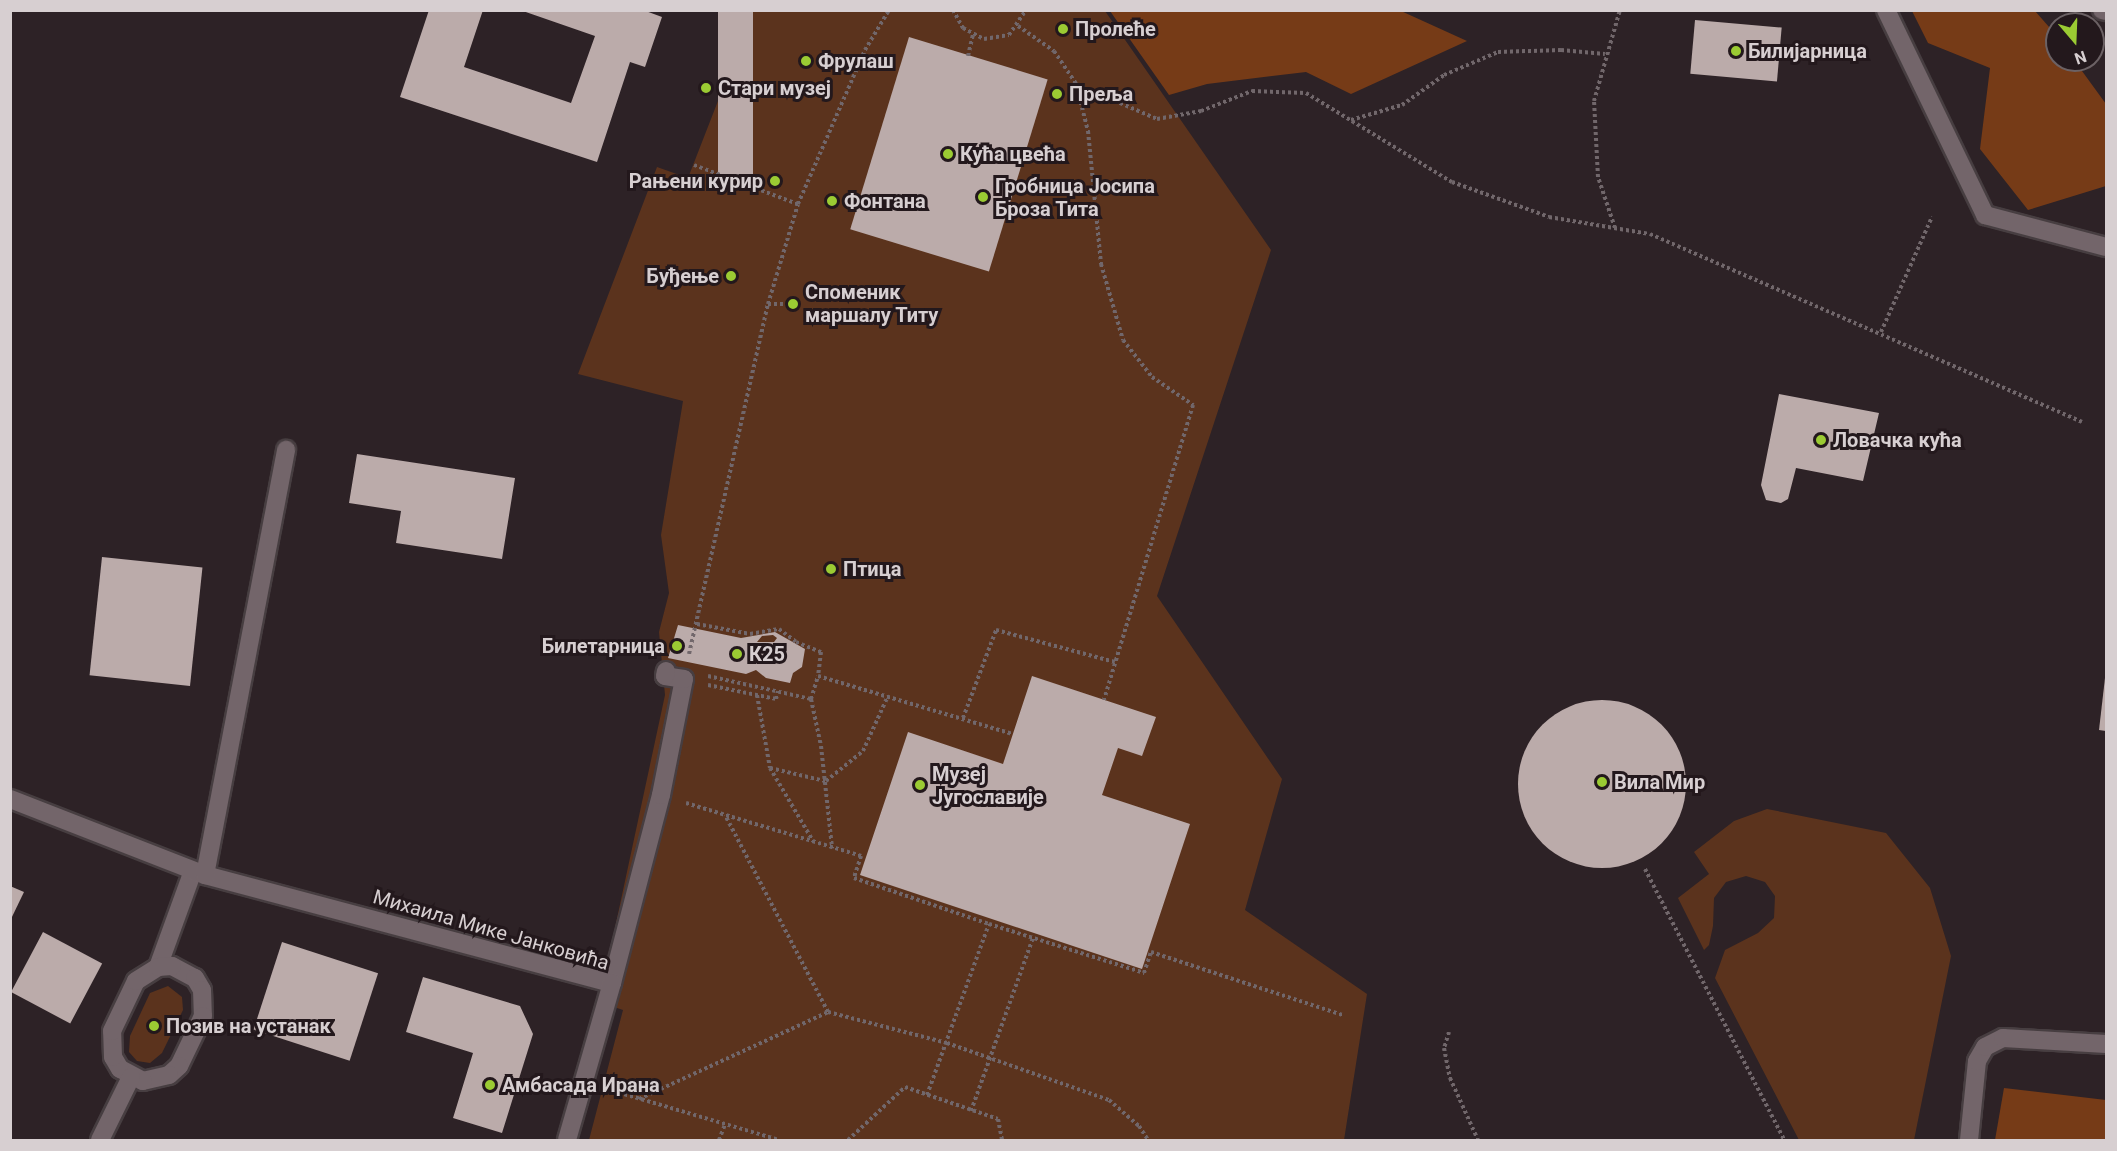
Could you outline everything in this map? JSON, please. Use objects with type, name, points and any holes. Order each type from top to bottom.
[{"type":"street","points":[[1886,10],[1985,215],[2106,247]]},
{"type":"street","points":[[2102,10],[2106,11]]},
{"type":"street","points":[[158,967],[199,873],[286,450]]},
{"type":"street","points":[[612,983],[661,795],[686,671],[665,676],[666,670]]},
{"type":"street","name":"Михаила Мике Јанковића","points":[[10,799],[199,873],[612,983],[567,1140]]},
{"type":"street","points":[[172,966],[195,978],[205,1003],[203,1016],[179,1066],[169,1075],[143,1081],[131,1077],[113,1057],[112,1031],[136,981],[158,967],[172,966]]},
{"type":"street","points":[[1969,1140],[1977,1061],[1984,1047],[2003,1038],[2106,1044]]},
{"type":"street","points":[[100,1140],[131,1077]]},
{"type":"path","points":[[778,691],[776,699],[757,695],[686,671],[768,304],[798,204],[865,50],[889,10]]},
{"type":"path","points":[[953,10],[963,28],[973,35],[997,39],[1018,26],[1026,10]]},
{"type":"path","points":[[1615,228],[1598,177],[1594,101],[1605,54],[1620,10]]},
{"type":"path","points":[[1018,26],[1054,51],[1076,84],[1088,131],[1101,264],[1123,340],[1152,377],[1193,405],[1104,700]]},
{"type":"path","points":[[968,56],[973,35]]},
{"type":"path","points":[[1351,120],[1402,105],[1444,75],[1498,52],[1561,50],[1605,54]]},
{"type":"path","points":[[1076,84],[1157,119],[1201,111],[1252,91],[1306,93],[1452,182],[1549,217],[1650,234],[1881,332],[2082,422]]},
{"type":"path","points":[[694,165],[798,204]]},
{"type":"path","points":[[1881,332],[1932,217]]},
{"type":"path","points":[[768,304],[793,304]]},
{"type":"path","points":[[697,624],[750,634],[778,629],[796,642],[821,652],[818,676],[811,699],[825,781],[832,848]]},
{"type":"path","points":[[963,718],[996,630],[1115,662]]},
{"type":"path","points":[[704,675],[811,699]]},
{"type":"path","points":[[818,676],[1013,734]]},
{"type":"path","points":[[757,695],[770,768],[813,842]]},
{"type":"path","points":[[825,781],[863,751],[888,696]]},
{"type":"path","points":[[770,768],[825,781]]},
{"type":"path","points":[[661,795],[861,856],[854,878],[989,924],[1020,931],[1033,938],[1144,973],[1151,952],[1343,1015]]},
{"type":"path","points":[[725,815],[828,1012]]},
{"type":"path","points":[[1645,869],[1784,1140]]},
{"type":"path","points":[[927,1095],[989,924]]},
{"type":"path","points":[[970,1111],[1033,938]]},
{"type":"path","points":[[779,1140],[639,1099],[828,1012],[947,1043],[1109,1100],[1140,1126],[1148,1140]]},
{"type":"path","points":[[1449,1032],[1444,1048],[1450,1078],[1478,1140]]},
{"type":"path","points":[[848,1140],[905,1087],[998,1119],[1002,1140]]},
{"type":"path","points":[[718,1140],[725,1124]]},
{"type":"shaded area","points":[[753,11],[1105,11],[1271,250],[1157,596],[1282,779],[1245,910],[1367,994],[1344,1140],[589,1140],[623,1010],[599,1002],[665,695],[659,632],[669,593],[661,535],[683,401],[578,374],[657,167],[688,178]]},
{"type":"shaded area","points":[[1110,11],[1401,11],[1467,41],[1351,94],[1306,72],[1207,84],[1169,95]]},
{"type":"shaded area","points":[[1912,11],[2035,11],[2045,22],[2045,72],[2083,72],[2106,104],[2106,186],[2028,210],[1980,149],[1990,68],[1928,43]]},
{"type":"shaded area","points":[[1767,809],[1886,833],[1930,888],[1951,956],[1914,1140],[1799,1140],[1715,978],[1725,950],[1758,933],[1774,918],[1775,896],[1765,882],[1746,876],[1726,882],[1714,898],[1713,926],[1709,945],[1704,950],[1678,898],[1709,874],[1694,852],[1734,821]]},
{"type":"shaded area","points":[[168,986],[182,997],[183,1010],[162,1053],[150,1063],[137,1061],[129,1052],[130,1036],[150,993]]},
{"type":"shaded area","points":[[2004,1088],[2106,1100],[2106,1140],[1995,1140]]},
{"type":"building","points":[[429,10],[483,10],[464,67],[571,103],[595,36],[520,10],[643,10],[662,17],[645,67],[630,62],[597,162],[400,97]]},
{"type":"building","points":[[718,10],[753,10],[753,178],[718,178]]},
{"type":"building","name":"Билијарница","points":[[1695,20],[1782,28],[1777,81],[1690,74]]},
{"type":"building","name":"Кућа цвећа","points":[[909,37],[1048,79],[989,272],[850,229]]},
{"type":"building","name":"Ловачка кућа","points":[[1779,394],[1879,413],[1863,481],[1796,468],[1788,499],[1781,503],[1766,500],[1761,485]]},
{"type":"building","points":[[357,454],[515,478],[502,559],[396,543],[401,511],[349,503]]},
{"type":"building","points":[[102,557],[202,568],[190,686],[90,675]]},
{"type":"building","name":"К25","points":[[678,625],[741,638],[775,632],[805,649],[802,667],[793,673],[790,683],[766,678],[756,670],[746,674],[668,658]],"holes":[[[773,635],[777,638],[774,642],[757,642],[762,636]]]},
{"type":"building","points":[[1032,676],[1156,717],[1142,756],[1118,748],[1102,795],[1190,824],[1142,969],[860,875],[908,732],[1003,764]]},
{"type":"building","points":[[2106,678],[2106,731],[2099,730]]},
{"type":"building","name":"Вила Мир","points":[[1602,700],[1634,707],[1649,714],[1661,725],[1672,737],[1679,752],[1686,784],[1679,816],[1672,831],[1661,843],[1649,854],[1634,861],[1602,868],[1570,861],[1555,854],[1543,843],[1532,831],[1525,816],[1518,784],[1525,752],[1532,737],[1543,725],[1555,714],[1570,707]]},
{"type":"building","points":[[10,886],[24,892],[10,921]]},
{"type":"building","points":[[43,932],[102,963],[70,1023],[11,992]]},
{"type":"building","points":[[282,942],[378,973],[350,1061],[254,1029]]},
{"type":"building","name":"Амбасада Ирана","points":[[423,977],[520,1006],[533,1034],[502,1133],[453,1118],[473,1053],[406,1032]]},
{"type":"place","name":"Пролеће","points":[[1063,29]]},
{"type":"place","name":"Билијарница","points":[[1736,51]]},
{"type":"place","name":"Фрулаш","points":[[806,61]]},
{"type":"place","name":"Стари музеј","points":[[706,88]]},
{"type":"place","name":"Преља","points":[[1057,94]]},
{"type":"place","name":"Кућа цвећа","points":[[948,154]]},
{"type":"place","name":"Рањени курир","points":[[775,181]]},
{"type":"place","name":"Гробница Јосипа Броза Тита","points":[[983,197]]},
{"type":"place","name":"Фонтана","points":[[832,201]]},
{"type":"place","name":"Буђење","points":[[731,276]]},
{"type":"place","name":"Споменик маршалу Титу","points":[[793,304]]},
{"type":"place","name":"Ловачка кућа","points":[[1821,440]]},
{"type":"place","name":"Птица","points":[[831,569]]},
{"type":"place","name":"Билетарница","points":[[677,646]]},
{"type":"place","name":"К25","points":[[737,654]]},
{"type":"place","name":"Вила Мир","points":[[1602,782]]},
{"type":"place","name":"Музеј Југославије","points":[[920,785]]},
{"type":"place","name":"Позив на устанак","points":[[154,1026]]},
{"type":"place","name":"Амбасада Ирана","points":[[490,1085]]}]
